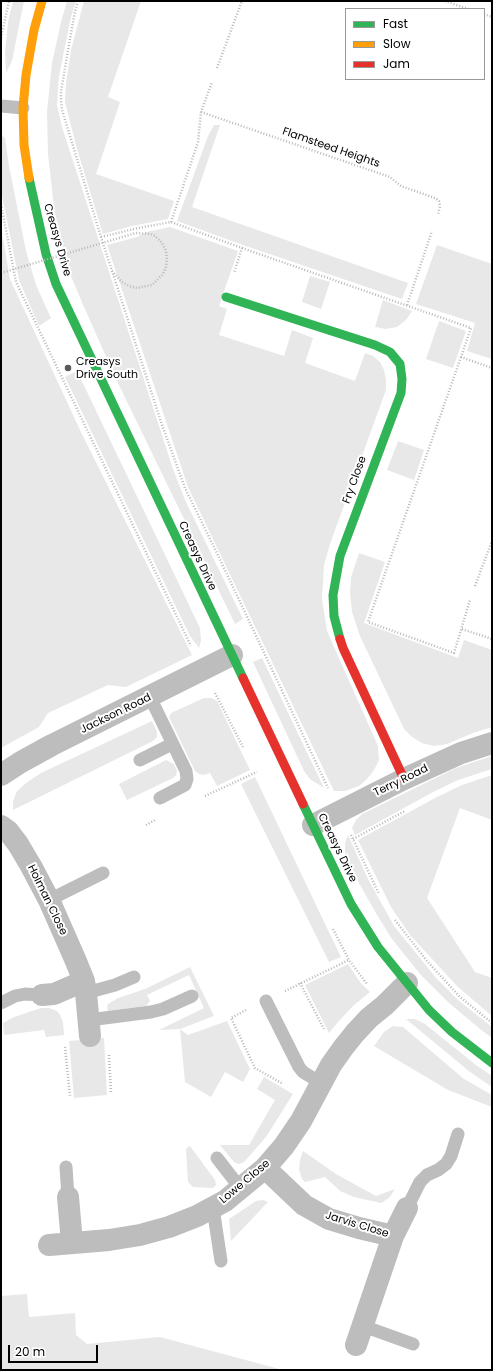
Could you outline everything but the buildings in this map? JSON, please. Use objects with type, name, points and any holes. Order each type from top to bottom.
[{"type":"street","name":"Creasys Drive","points":[[42,1],[32,42],[23,108],[24,145],[30,186],[46,254],[56,284],[350,904],[378,947],[429,1010],[452,1032],[492,1063]]},
{"type":"street","name":"Fry Close","points":[[226,297],[374,345],[390,352],[400,364],[402,379],[401,393],[340,556],[333,595],[334,616],[343,648],[404,779]]},
{"type":"street","name":"Jackson Road","points":[[1,775],[52,745],[232,655]]},
{"type":"street","name":"Terry Road","points":[[313,825],[404,779],[461,753],[492,743]]},
{"type":"street","name":"Holman Close","points":[[1,826],[8,831],[18,844],[49,900],[85,987],[90,1028]]},
{"type":"street","name":"Lowe Close","points":[[49,1245],[109,1240],[140,1235],[169,1227],[213,1208],[241,1189],[265,1168],[284,1146],[301,1121],[331,1064],[355,1033],[369,1018],[407,984]]},
{"type":"street","points":[[42,996],[85,987]]},
{"type":"street","name":"Jarvis Close","points":[[265,1168],[304,1205],[329,1219],[394,1236]]},
{"type":"street","points":[[68,1197],[72,1243]]},
{"type":"street","name":"Jarvis Close","points":[[359,1336],[394,1236],[407,1208]]},
{"type":"lane","points":[[1,106],[23,108]]},
{"type":"lane","points":[[150,697],[186,771],[187,779],[185,785],[160,798]]},
{"type":"lane","points":[[140,760],[172,744]]},
{"type":"lane","points":[[49,900],[102,873]]},
{"type":"lane","points":[[85,987],[114,985],[134,977]]},
{"type":"lane","points":[[1,1003],[15,996],[25,994],[42,996]]},
{"type":"lane","points":[[90,1028],[163,1009],[192,996]]},
{"type":"lane","points":[[266,1001],[299,1067],[303,1072],[320,1083]]},
{"type":"lane","points":[[407,1208],[420,1182],[427,1175],[446,1164],[451,1156],[458,1134]]},
{"type":"lane","points":[[217,1158],[241,1189]]},
{"type":"lane","points":[[66,1167],[68,1197]]},
{"type":"lane","points":[[213,1208],[221,1261]]},
{"type":"lane","points":[[359,1336],[413,1344]]},
{"type":"path","points":[[1,38],[9,1]]},
{"type":"path","points":[[78,1],[61,92],[62,110],[101,237],[162,422],[185,488],[381,898]]},
{"type":"path","points":[[217,68],[242,1]]},
{"type":"path","points":[[445,1],[465,8]]},
{"type":"path","points":[[170,222],[198,142],[201,112],[212,82]]},
{"type":"path","name":"Flamsteed Heights","points":[[201,112],[390,177],[400,186],[435,198],[439,201],[440,206],[438,215]]},
{"type":"path","points":[[101,237],[170,222],[471,328],[368,622],[454,653],[470,600]]},
{"type":"path","points":[[407,305],[432,231]]},
{"type":"path","points":[[1,273],[136,233],[151,234],[155,236],[166,250],[166,267],[163,274],[158,280],[145,287],[137,288],[129,286],[122,282],[112,271]]},
{"type":"path","points":[[226,297],[242,248]]},
{"type":"path","points":[[461,357],[492,368]]},
{"type":"path","points":[[475,586],[492,541]]},
{"type":"path","points":[[462,629],[492,639]]},
{"type":"path","points":[[353,839],[407,810]]},
{"type":"path","points":[[392,916],[427,961],[454,990],[492,1023]]},
{"type":"path","points":[[300,984],[327,1036],[343,1048]]},
{"type":"shaded area","points":[[13,1],[24,1],[12,61],[6,73],[5,53],[8,22]]},
{"type":"shaded area","points":[[67,1],[76,1],[71,17],[59,76],[57,105],[62,127],[173,469],[185,500],[243,619],[235,624],[115,377],[69,271],[54,208],[48,154],[47,112],[52,63]]},
{"type":"shaded area","points":[[84,1],[141,1],[108,97],[120,102],[96,174],[174,201],[168,219],[132,226],[103,234],[77,149],[65,102],[71,50]]},
{"type":"shaded area","points":[[214,125],[220,125],[192,207],[408,283],[402,299],[177,221],[208,136]]},
{"type":"shaded area","points":[[1,135],[5,138],[26,251],[36,285],[51,318],[39,326],[19,280],[1,191]]},
{"type":"shaded area","points":[[1,227],[10,279],[80,430],[192,655],[126,687],[108,685],[48,713],[39,727],[1,748]]},
{"type":"shaded area","points":[[170,227],[238,251],[219,306],[227,309],[219,335],[284,356],[292,330],[313,338],[305,363],[355,381],[365,353],[373,356],[380,362],[384,370],[386,390],[330,544],[324,565],[322,599],[327,631],[378,746],[379,760],[374,770],[359,786],[345,791],[334,791],[188,487],[107,245],[137,237],[146,232]]},
{"type":"shaded area","points":[[437,245],[492,264],[492,359],[467,351],[475,323],[416,304]]},
{"type":"shaded area","points":[[310,276],[330,282],[321,309],[302,302]]},
{"type":"shaded area","points":[[383,300],[412,311],[406,320],[397,327],[386,329],[375,327]]},
{"type":"shaded area","points":[[439,321],[466,331],[453,368],[426,359]]},
{"type":"shaded area","points":[[77,371],[200,628],[201,640],[199,648],[190,636],[65,377]]},
{"type":"shaded area","points":[[398,441],[424,450],[414,480],[387,470]]},
{"type":"shaded area","points":[[359,553],[385,562],[364,623],[458,658],[464,640],[492,650],[492,727],[447,744],[434,746],[422,743],[412,737],[404,729],[360,636],[352,612],[350,592],[351,577]]},
{"type":"shaded area","points":[[262,658],[324,788],[310,779],[304,771],[253,662]]},
{"type":"shaded area","points":[[204,698],[212,698],[217,701],[250,770],[217,786],[210,773],[204,775],[195,771],[169,717],[171,713]]},
{"type":"shaded area","points":[[152,721],[157,732],[157,737],[153,741],[13,810],[13,801],[17,791],[41,773]]},
{"type":"shaded area","points":[[492,756],[492,769],[458,780],[433,792],[355,835],[352,828],[356,820],[362,814],[456,768]]},
{"type":"shaded area","points":[[166,760],[174,764],[177,771],[176,775],[173,778],[127,800],[119,784]]},
{"type":"shaded area","points":[[492,775],[492,820],[460,808],[427,898],[475,972],[492,978],[492,1016],[458,987],[410,935],[391,907],[358,840],[437,797],[462,785]]},
{"type":"shaded area","points":[[255,777],[341,957],[329,962],[241,784]]},
{"type":"shaded area","points":[[348,835],[368,879],[394,926],[437,979],[458,1000],[492,1027],[492,1038],[449,1003],[420,974],[392,939],[359,883],[345,854],[345,843]]},
{"type":"shaded area","points":[[348,964],[360,982],[370,992],[353,1006],[329,1033],[305,985]]},
{"type":"shaded area","points":[[190,967],[214,1016],[180,1029],[159,1030],[204,1008],[189,975],[147,995],[150,1001],[146,1006],[108,1011],[108,1004],[118,998],[145,989]]},
{"type":"shaded area","points":[[41,1008],[49,1008],[57,1011],[63,1022],[64,1035],[46,1037],[44,1030],[4,1035],[3,1023],[14,1017]]},
{"type":"shaded area","points":[[406,1019],[415,1019],[425,1024],[492,1076],[492,1087],[470,1072]]},
{"type":"shaded area","points":[[227,1021],[250,1069],[243,1082],[225,1072],[211,1097],[185,1082],[180,1029],[188,1035]]},
{"type":"shaded area","points":[[393,1026],[403,1027],[464,1079],[492,1095],[492,1107],[448,1090],[374,1046],[384,1032]]},
{"type":"shaded area","points":[[104,1038],[107,1095],[74,1098],[69,1041]]},
{"type":"shaded area","points":[[264,1077],[293,1094],[266,1137],[245,1161],[238,1164],[234,1162],[220,1145],[249,1145],[275,1100],[257,1089]]},
{"type":"shaded area","points":[[190,1146],[215,1180],[216,1185],[213,1188],[193,1187],[188,1182],[186,1150]]},
{"type":"shaded area","points":[[303,1151],[336,1174],[376,1196],[395,1189],[389,1198],[381,1203],[354,1197],[340,1191],[325,1177],[305,1182],[302,1179],[299,1170]]},
{"type":"shaded area","points":[[263,1200],[268,1202],[231,1241],[229,1219],[256,1201]]},
{"type":"shaded area","points":[[27,1294],[29,1317],[75,1313],[76,1335],[87,1344],[160,1337],[283,1370],[1,1370],[1,1296]]},
{"type":"traffic: fast","points":[[29,178],[46,254],[56,284],[243,678]]},
{"type":"traffic: fast","points":[[226,297],[375,345],[390,352],[400,364],[402,379],[401,393],[340,556],[333,595],[334,616],[340,639]]},
{"type":"traffic: fast","points":[[303,804],[351,904],[378,947],[429,1010],[452,1032],[492,1063]]},
{"type":"traffic: slow","points":[[29,178],[24,145],[23,108],[26,75],[34,30],[42,1]]},
{"type":"traffic: jam","points":[[340,639],[404,779]]},
{"type":"traffic: jam","points":[[243,678],[303,804]]},
{"type":"place","name":"Creasys Drive South","points":[[68,368]]}]
